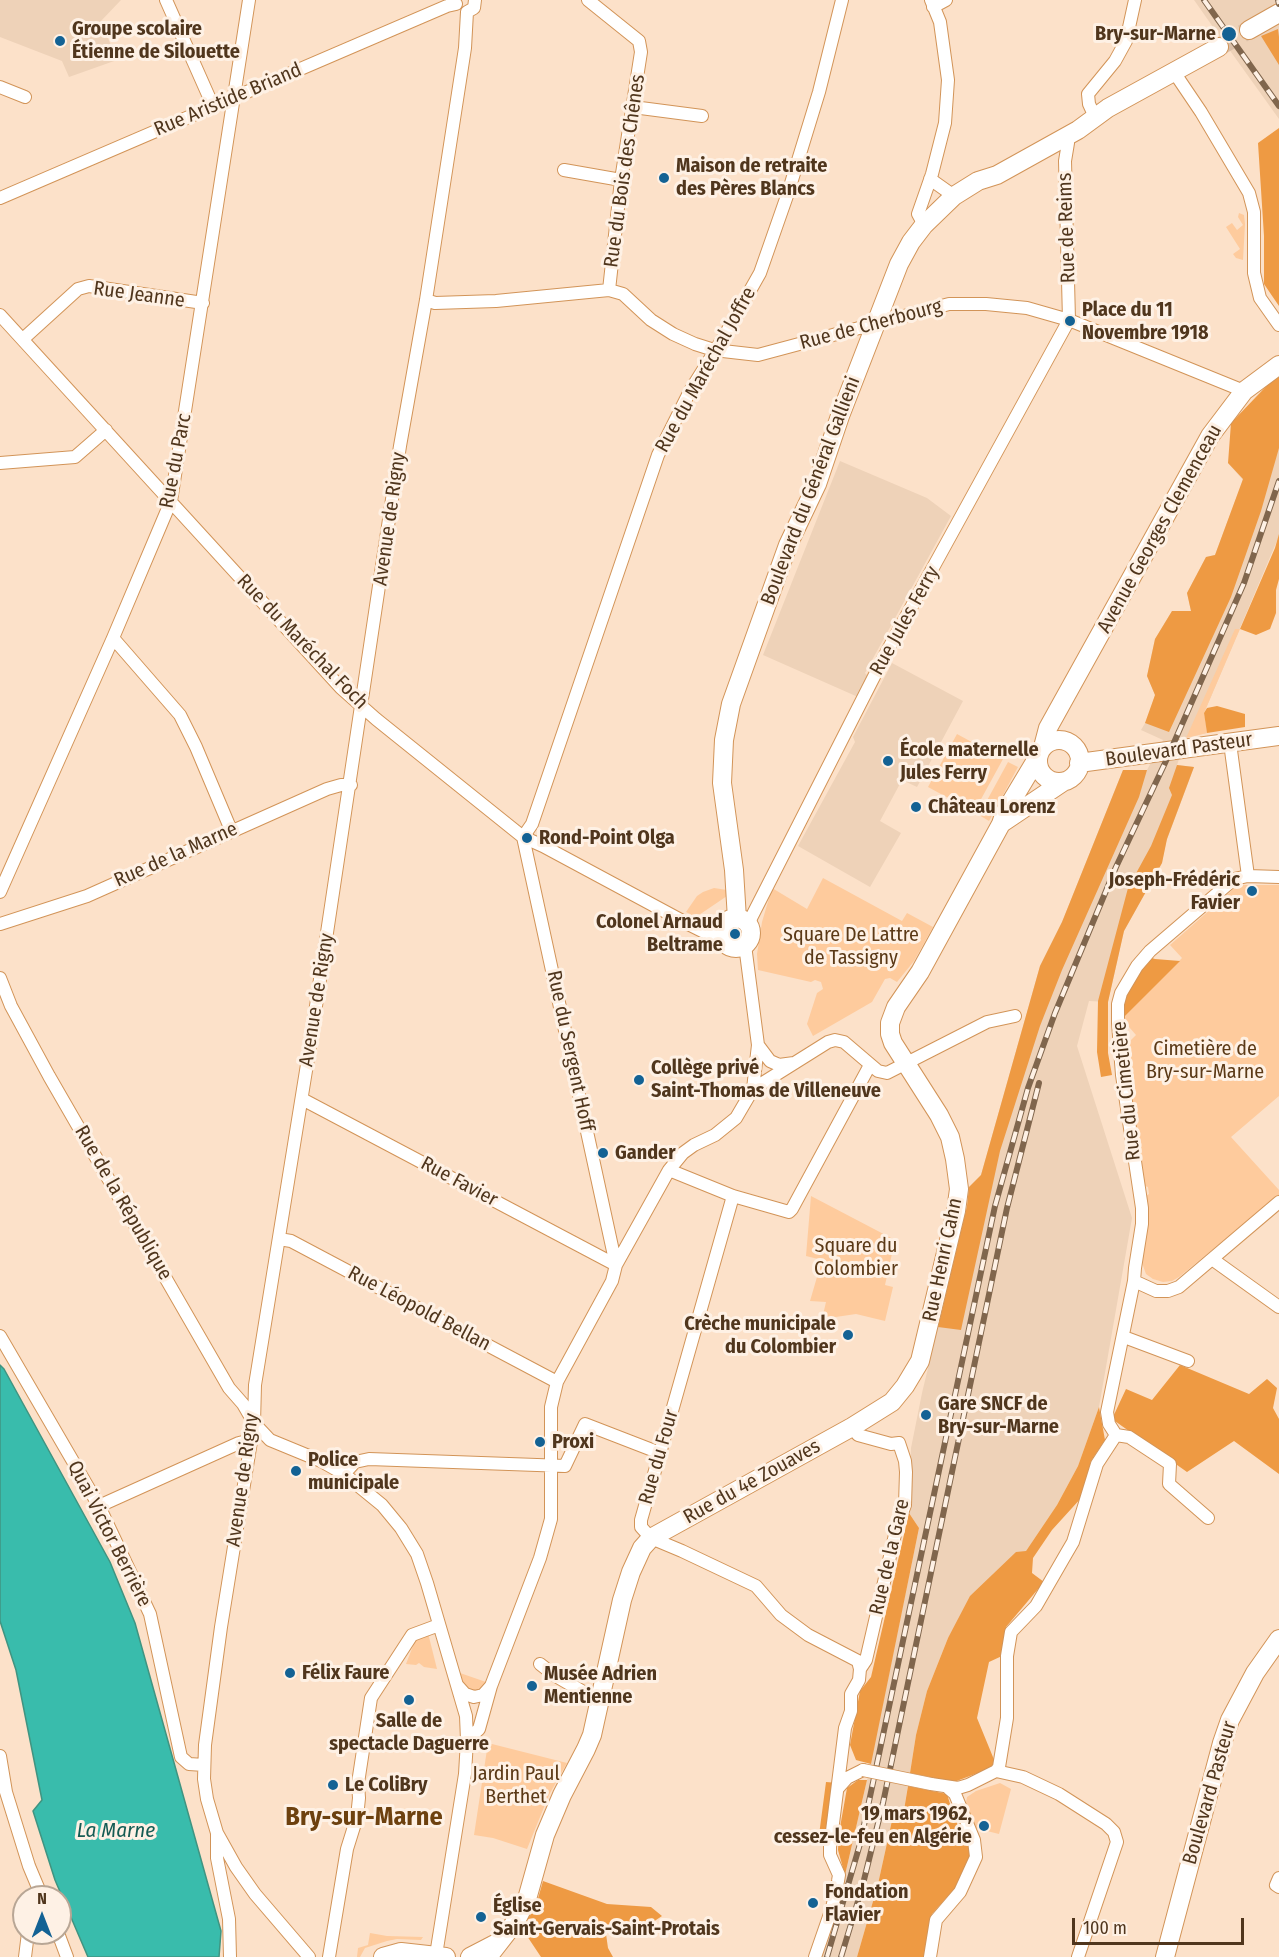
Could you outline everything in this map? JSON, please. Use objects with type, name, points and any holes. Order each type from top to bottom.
[{"type":"main road","points":[[1249,30],[1279,13]]},
{"type":"main road","name":"Boulevard du Général Gallieni","points":[[742,921],[735,886],[722,783],[723,751],[731,704],[786,550],[817,484],[875,323],[899,264],[911,242],[924,225],[954,196],[978,181],[996,175],[1062,143],[1095,117],[1219,47]]},
{"type":"main road","name":"Avenue Georges Clemenceau","points":[[1001,824],[1005,812],[1040,752],[1048,728],[1210,436],[1244,391],[1279,365]]},
{"type":"main road","points":[[1001,824],[1074,775],[1080,763],[1076,750],[1065,741],[1060,729],[1060,709]]},
{"type":"main road","name":"Boulevard Pasteur","points":[[1080,763],[1230,743],[1278,733]]},
{"type":"main road","points":[[1063,782],[1056,782],[1044,776],[1038,764],[1040,752],[1053,741],[1065,741]]},
{"type":"main road","name":"Rue Henri Cahn","points":[[852,1427],[892,1402],[913,1374],[924,1347],[956,1211],[959,1189],[950,1137],[939,1115],[898,1051],[890,1034],[892,1015],[920,972],[1001,824]]},
{"type":"main road","points":[[732,919],[742,921],[750,928],[750,938],[745,945],[731,947],[724,942],[721,934],[724,924],[732,919]]},
{"type":"main road","name":"Rue du 4e Zouaves","points":[[651,1538],[852,1427]]},
{"type":"main road","points":[[484,1953],[516,1921],[527,1899],[540,1850],[562,1795],[586,1749],[600,1701],[622,1600],[631,1572],[642,1548],[651,1538]]},
{"type":"main road","name":"Boulevard Pasteur","points":[[1165,1957],[1230,1720],[1255,1673],[1279,1639]]},
{"type":"main road","points":[[383,1957],[401,1952],[439,1956]]},
{"type":"street","points":[[166,0],[213,106]]},
{"type":"street","name":"Rue du Parc","points":[[0,892],[171,501],[249,0]]},
{"type":"street","points":[[456,2],[460,10],[467,12],[474,8],[476,0]]},
{"type":"street","name":"Rue du Bois des Chênes","points":[[426,300],[435,303],[496,301],[609,290],[621,180],[642,52],[639,41],[588,0]]},
{"type":"street","name":"Rue du Maréchal Joffre","points":[[523,837],[536,813],[658,455],[690,391],[760,273],[788,193],[819,92],[842,0]]},
{"type":"street","points":[[924,225],[918,214],[945,123],[948,80],[940,22],[932,3],[946,0]]},
{"type":"street","points":[[1095,117],[1089,104],[1088,94],[1115,61],[1126,41],[1136,0]]},
{"type":"street","name":"Rue Aristide Briand","points":[[0,198],[456,2]]},
{"type":"street","name":"Avenue de Rigny","points":[[309,1957],[255,1894],[236,1867],[217,1833],[204,1779],[205,1745],[221,1627],[254,1423],[255,1384],[351,785],[400,446],[426,300],[465,48],[467,12]]},
{"type":"street","points":[[1174,72],[1201,112],[1249,193],[1254,212],[1254,273],[1260,298],[1279,325]]},
{"type":"street","points":[[0,87],[25,97]]},
{"type":"street","points":[[633,107],[702,116]]},
{"type":"street","name":"Rue de Reims","points":[[1062,143],[1065,161],[1069,320]]},
{"type":"street","points":[[564,171],[621,180]]},
{"type":"street","points":[[930,179],[954,196]]},
{"type":"street","name":"Rue Jeanne","points":[[23,339],[78,289],[88,286],[202,303]]},
{"type":"street","name":"Rue de Cherbourg","points":[[609,290],[623,294],[651,320],[673,334],[714,350],[758,355],[949,304],[986,304],[1027,308],[1069,320],[1244,391]]},
{"type":"street","name":"Rue du Maréchal Foch","points":[[0,315],[333,679],[362,707],[523,837],[704,932],[721,934]]},
{"type":"street","name":"Rue Jules Ferry","points":[[742,921],[1069,320]]},
{"type":"street","points":[[0,463],[75,457],[106,430]]},
{"type":"street","points":[[113,638],[180,715],[231,830]]},
{"type":"street","points":[[1230,743],[1248,876],[1279,877]]},
{"type":"street","name":"Rue de la Marne","points":[[0,924],[87,896],[327,789],[351,785]]},
{"type":"street","name":"Rue du Sergent Hoff","points":[[523,837],[616,1265]]},
{"type":"street","name":"Rue du Cimetière","points":[[1116,1435],[1109,1424],[1107,1412],[1124,1337],[1142,1224],[1142,1208],[1122,1075],[1118,1004],[1137,966],[1150,951],[1234,879],[1248,876]]},
{"type":"street","points":[[467,1740],[479,1729],[490,1686],[500,1659],[508,1646],[543,1548],[550,1519],[551,1407],[557,1382],[612,1281],[616,1265],[669,1170],[683,1153],[715,1135],[736,1118],[753,1089],[758,1045],[745,945]]},
{"type":"street","name":"Rue de la République","points":[[0,978],[11,1006],[49,1076],[229,1388],[243,1404],[254,1423],[270,1440],[321,1461],[344,1474],[382,1504],[401,1528],[417,1554],[466,1716],[465,1774],[439,1956]]},
{"type":"street","points":[[753,1089],[828,1042],[835,1040],[844,1042],[878,1071],[887,1072],[987,1022],[1016,1016]]},
{"type":"street","points":[[758,1045],[770,1061],[778,1065],[795,1063]]},
{"type":"street","points":[[669,1170],[733,1196],[785,1213],[790,1211],[870,1065]]},
{"type":"street","name":"Rue Favier","points":[[302,1099],[616,1265]]},
{"type":"street","name":"Rue du Four","points":[[651,1538],[641,1527],[641,1520],[733,1196]]},
{"type":"street","points":[[1134,1281],[1156,1291],[1168,1291],[1179,1287],[1279,1202]]},
{"type":"street","name":"Rue Léopold Bellan","points":[[279,1239],[291,1241],[557,1382]]},
{"type":"street","points":[[1212,1259],[1279,1307]]},
{"type":"street","name":"Quai Victor Berrière","points":[[0,1336],[99,1506],[150,1614],[180,1756],[189,1764],[204,1765]]},
{"type":"street","points":[[1124,1337],[1188,1361]]},
{"type":"street","points":[[344,1474],[355,1462],[369,1460],[566,1466],[585,1424],[660,1453]]},
{"type":"street","name":"Rue de la Gare","points":[[815,1957],[832,1908],[839,1875],[830,1855],[830,1847],[845,1728],[851,1711],[851,1694],[859,1680],[860,1669],[866,1660],[897,1526],[905,1505],[905,1461],[899,1443],[891,1444],[858,1435],[852,1427]]},
{"type":"street","points":[[842,1758],[849,1765],[863,1770],[954,1790],[996,1771],[999,1767],[1008,1718],[1007,1656],[1011,1632],[1036,1606],[1073,1542],[1096,1464],[1116,1435],[1129,1437],[1170,1464],[1169,1484],[1208,1518]]},
{"type":"street","points":[[99,1506],[239,1443],[251,1440]]},
{"type":"street","points":[[651,1538],[756,1586],[781,1615],[808,1635],[858,1661],[860,1669]]},
{"type":"street","points":[[328,1957],[348,1849],[357,1816],[358,1783],[371,1698],[412,1635],[439,1625]]},
{"type":"street","points":[[540,1664],[554,1675],[600,1701]]},
{"type":"street","points":[[456,1684],[465,1694],[474,1697],[483,1695],[490,1686]]},
{"type":"street","points":[[0,1756],[6,1791],[37,1885]]},
{"type":"street","points":[[838,1788],[847,1778],[863,1770]]},
{"type":"street","points":[[996,1771],[1041,1784],[1106,1824],[1114,1832],[1118,1842],[1078,1957]]},
{"type":"street","points":[[930,1957],[936,1920],[960,1892],[976,1857],[974,1840],[954,1790]]},
{"type":"street","points":[[217,1833],[217,1858],[229,1919],[230,1957]]},
{"type":"street","points":[[33,1885],[34,1877]]},
{"type":"street","points":[[1279,1878],[1276,1885],[1279,1887]]},
{"type":"shaded area","name":"Groupe scolaire Étienne de Silouette","points":[[0,0],[121,0],[101,21],[117,60],[69,77],[62,61],[0,37]]},
{"type":"shaded area","points":[[1194,0],[1279,0],[1279,119],[1213,27]]},
{"type":"shaded area","points":[[1278,29],[1279,37],[1279,65],[1261,36]]},
{"type":"shaded area","points":[[1279,128],[1279,306],[1264,284],[1264,236],[1258,143]]},
{"type":"shaded area","points":[[1279,373],[1279,536],[1204,713],[1207,733],[1186,738],[1177,765],[1194,767],[1166,842],[1162,863],[1124,931],[1108,1002],[1089,1001],[1077,1046],[1132,1218],[1099,1407],[1078,1466],[1057,1505],[1026,1551],[948,1638],[927,1691],[916,1735],[903,1816],[893,1816],[878,1884],[857,1957],[821,1957],[845,1875],[867,1780],[919,1528],[909,1513],[911,1448],[967,1206],[969,1187],[981,1175],[1040,966],[1062,922],[1123,770],[1147,770],[1163,740],[1141,730],[1148,718],[1155,695],[1147,676],[1155,639],[1172,611],[1191,611],[1187,593],[1206,557],[1215,555],[1243,480],[1228,463]]},
{"type":"shaded area","points":[[1279,373],[1279,448],[1261,511],[1231,597],[1169,732],[1145,723],[1155,695],[1147,676],[1155,639],[1172,611],[1191,611],[1187,593],[1206,557],[1215,555],[1243,479],[1228,463],[1231,423]]},
{"type":"shaded area","points":[[840,461],[927,498],[951,516],[865,673],[868,676],[858,697],[763,655]]},
{"type":"shaded area","points":[[1279,534],[1276,613],[1270,629],[1256,635],[1240,629]]},
{"type":"shaded area","name":"École maternelle Jules Ferry","points":[[892,663],[963,701],[917,787],[902,780],[880,821],[901,833],[870,887],[798,846],[855,742],[853,737]]},
{"type":"shaded area","points":[[1217,706],[1245,714],[1245,727],[1207,733],[1204,713],[1207,708]]},
{"type":"shaded area","points":[[1177,765],[1194,767],[1167,839],[1162,863],[1124,931],[1108,1002],[1108,1053],[1112,1075],[1101,1077],[1097,1052],[1098,1001],[1128,888],[1151,846],[1172,795],[1169,788]]},
{"type":"shaded area","points":[[1123,770],[1147,770],[1139,797],[1062,970],[1040,1026],[1000,1151],[961,1330],[938,1327],[967,1206],[969,1187],[981,1175],[1040,966],[1062,922]]},
{"type":"shaded area","points":[[1146,956],[1180,961],[1122,1019],[1122,1000]]},
{"type":"shaded area","points":[[1180,1365],[1249,1394],[1267,1379],[1277,1388],[1273,1408],[1279,1419],[1279,1474],[1234,1441],[1187,1472],[1112,1419],[1126,1389],[1152,1400]]},
{"type":"shaded area","points":[[1099,1407],[1105,1440],[1091,1461],[1082,1497],[1052,1530],[1033,1558],[1032,1573],[1044,1582],[1006,1627],[1002,1656],[989,1662],[977,1718],[995,1762],[991,1768],[954,1782],[910,1773],[916,1735],[927,1691],[948,1638],[970,1596],[1016,1552],[1026,1551],[1057,1505],[1078,1466]]},
{"type":"shaded area","points":[[909,1513],[919,1528],[871,1764],[856,1760],[850,1745],[860,1691],[871,1677]]},
{"type":"shaded area","points":[[858,1780],[867,1780],[845,1875],[838,1850],[839,1833],[847,1788]]},
{"type":"shaded area","points":[[826,1782],[839,1783],[831,1838],[819,1835]]},
{"type":"shaded area","points":[[908,1786],[947,1794],[954,1817],[970,1850],[969,1860],[956,1887],[932,1914],[925,1957],[857,1957],[878,1884],[893,1816],[903,1816]]},
{"type":"shaded area","points":[[543,1881],[607,1904],[651,1907],[662,1916],[647,1926],[605,1927],[608,1948],[613,1957],[541,1957],[521,1927],[535,1909]]},
{"type":"green space","points":[[1239,213],[1244,215],[1245,224],[1243,260],[1236,258],[1233,254],[1240,249],[1226,227],[1232,223],[1237,230],[1243,225],[1238,217]]},
{"type":"green space","points":[[1235,629],[1240,629],[1204,713],[1207,733],[1186,738]]},
{"type":"green space","points":[[957,734],[1003,759],[974,812],[928,787]]},
{"type":"green space","points":[[1008,762],[1018,767],[989,821],[979,815]]},
{"type":"green space","name":"Square De Lattre de Tassigny","points":[[823,878],[902,921],[907,913],[933,927],[914,961],[897,982],[890,978],[885,979],[872,1002],[813,1036],[807,1024],[817,993],[823,989],[821,982],[815,980],[811,982],[758,970],[757,954],[762,922],[772,888],[807,909]]},
{"type":"green space","name":"Cimetière de Bry-sur-Marne","points":[[1238,885],[1279,885],[1279,1096],[1231,1137],[1279,1190],[1279,1195],[1179,1277],[1163,1282],[1146,1274],[1141,1260],[1148,1215],[1146,1196],[1149,1194],[1148,1187],[1145,1186],[1123,1043],[1128,1043],[1136,1035],[1122,1019],[1182,958],[1170,945]]},
{"type":"green space","points":[[714,888],[727,890],[727,896],[696,917],[686,912],[697,896]]},
{"type":"green space","name":"Square du Colombier","points":[[811,1196],[895,1240],[885,1285],[893,1287],[885,1321],[856,1314],[822,1319],[826,1302],[810,1301],[822,1260],[806,1256]]},
{"type":"green space","points":[[420,1628],[427,1629],[437,1669],[424,1667],[419,1663],[406,1664]]},
{"type":"green space","points":[[460,1673],[486,1682],[484,1689],[477,1692],[469,1689]]},
{"type":"green space","name":"Jardin Paul Berthet","points":[[488,1743],[567,1763],[549,1795],[527,1849],[493,1838],[474,1835]]},
{"type":"green space","points":[[1000,1783],[1011,1789],[999,1834],[975,1828],[966,1802],[967,1797],[976,1791]]},
{"type":"green space","points":[[370,1933],[423,1937],[421,1940],[387,1941],[365,1948],[360,1957],[357,1957],[358,1948],[368,1945]]},
{"type":"water","name":"La Marne","points":[[0,1365],[110,1562],[135,1623],[221,1931],[219,1957],[88,1957],[72,1920],[72,1885],[57,1885],[33,1811],[42,1800],[16,1670],[0,1621]]},
{"type":"tunnel","points":[[1219,47],[1249,30]]},
{"type":"railway","points":[[1204,0],[1279,106]]},
{"type":"railway","points":[[1278,0],[1279,4]]},
{"type":"railway","points":[[827,1957],[860,1844],[995,1206],[1028,1088],[1055,1013],[1116,867],[1165,763],[1244,583],[1279,481]]},
{"type":"railway","points":[[841,1957],[862,1888],[883,1803],[1007,1208],[1039,1083]]},
{"type":"place","name":"Bry-sur-Marne","points":[[1229,34]]},
{"type":"place","name":"Groupe scolaire Étienne de Silouette","points":[[60,41]]},
{"type":"place","name":"Maison de retraite des Pères Blancs","points":[[664,178]]},
{"type":"place","name":"Place du 11 Novembre 1918","points":[[1070,321]]},
{"type":"place","name":"École maternelle Jules Ferry","points":[[888,761]]},
{"type":"place","name":"Château Lorenz","points":[[916,807]]},
{"type":"place","name":"Rond-Point Olga","points":[[527,838]]},
{"type":"place","name":"Joseph-Frédéric Favier","points":[[1252,891]]},
{"type":"place","name":"Colonel Arnaud Beltrame","points":[[735,934]]},
{"type":"place","name":"Collège privé Saint-Thomas de Villeneuve","points":[[639,1080]]},
{"type":"place","name":"Gander","points":[[603,1153]]},
{"type":"place","name":"Crèche municipale du Colombier","points":[[848,1335]]},
{"type":"place","name":"Gare SNCF de Bry-sur-Marne","points":[[926,1415]]},
{"type":"place","name":"Proxi","points":[[540,1442]]},
{"type":"place","name":"Police municipale","points":[[296,1471]]},
{"type":"place","name":"Félix Faure","points":[[290,1673]]},
{"type":"place","name":"Musée Adrien Mentienne","points":[[532,1686]]},
{"type":"place","name":"Salle de spectacle Daguerre","points":[[409,1700]]},
{"type":"place","name":"Le ColiBry","points":[[333,1785]]},
{"type":"place","name":"19 mars 1962, cessez-le-feu en Algérie","points":[[984,1826]]},
{"type":"place","name":"Fondation Flavier","points":[[813,1903]]},
{"type":"place","name":"Église Saint-Gervais-Saint-Protais","points":[[481,1917]]},
{"type":"district","name":"Bry-sur-Marne","points":[[364,1818]]}]
